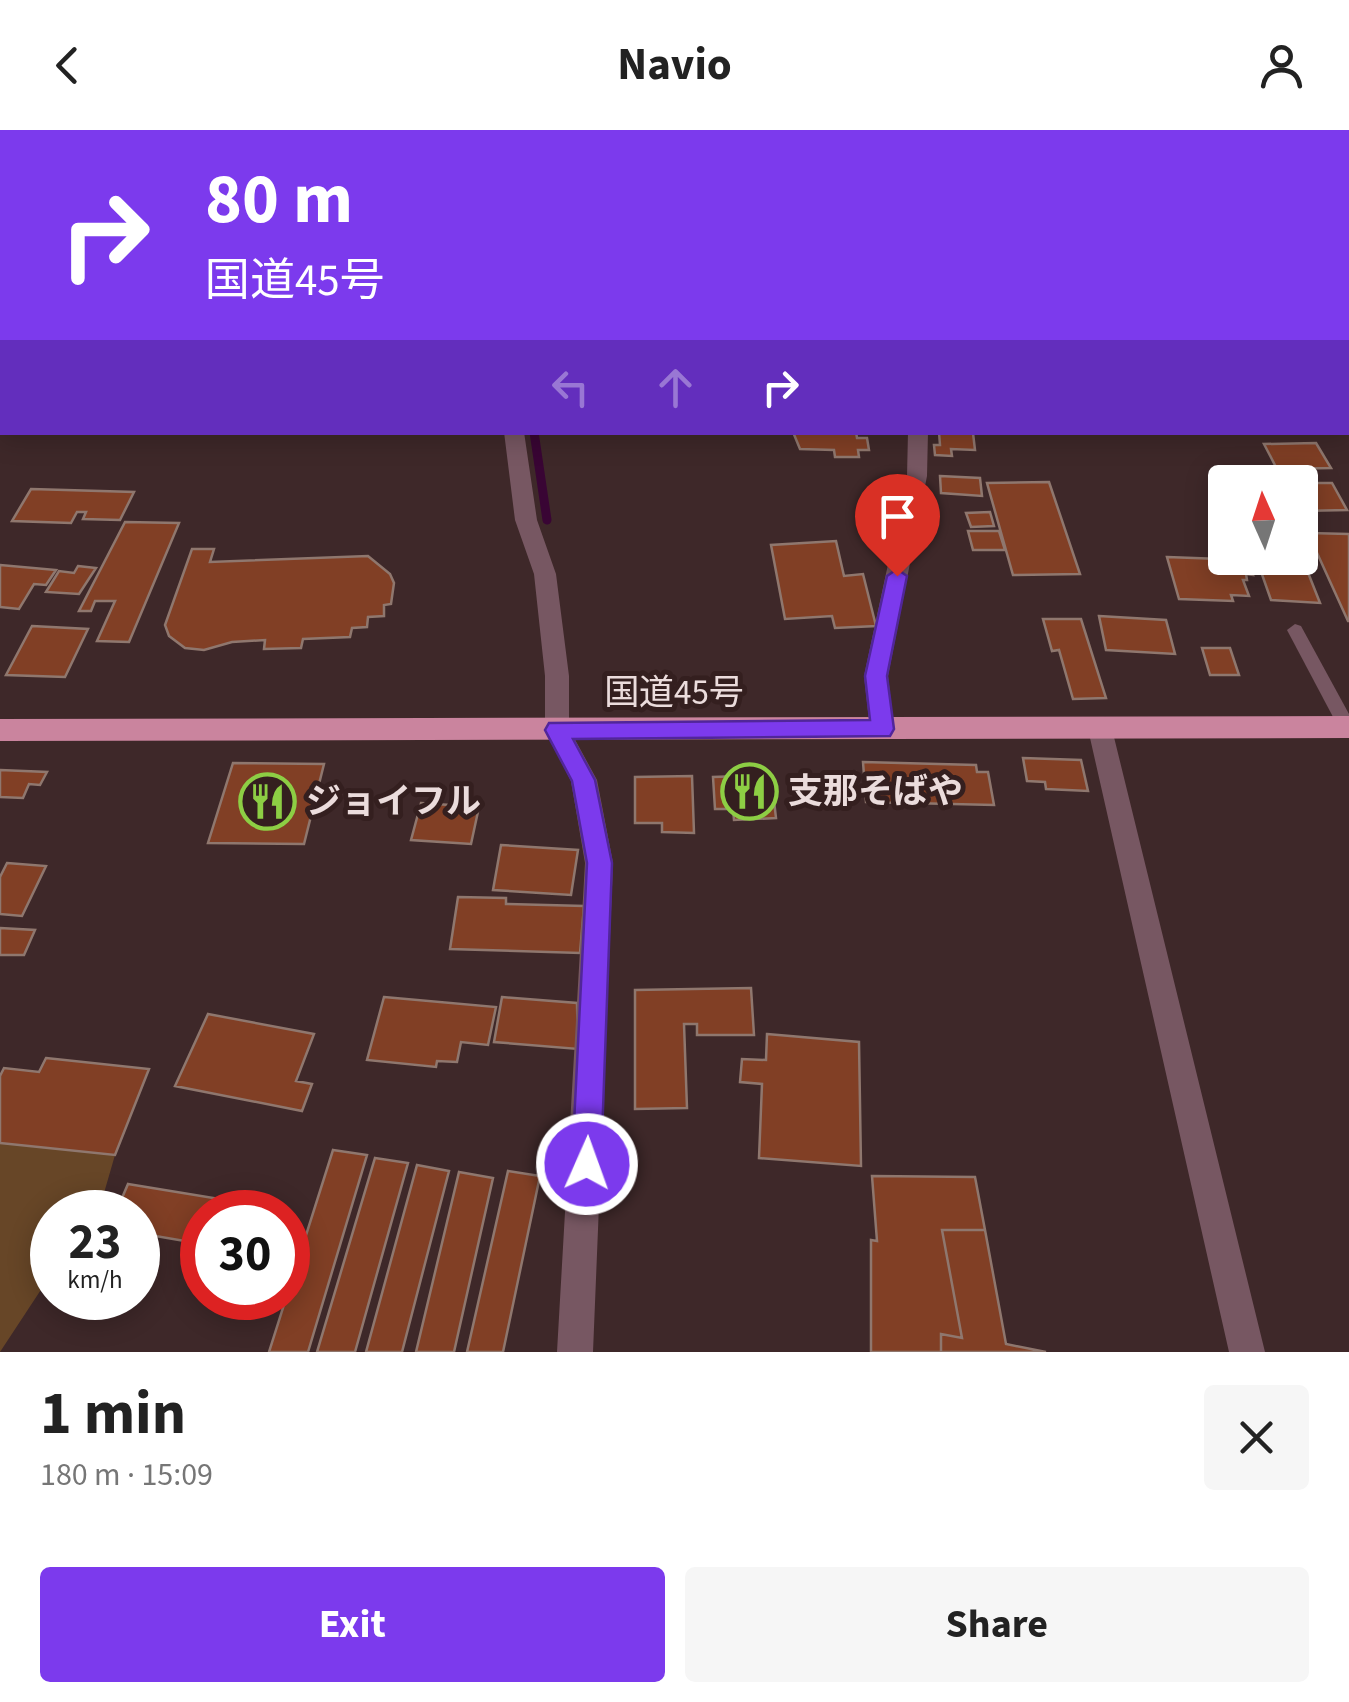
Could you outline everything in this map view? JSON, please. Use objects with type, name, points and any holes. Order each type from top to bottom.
[{"type":"highway","name":"国道45号","points":[[0,730],[1348,727]]},
{"type":"street","points":[[514,435],[526,520],[545,574],[557,676],[557,730],[584,780],[599,863],[575,1352]]},
{"type":"street","points":[[882,729],[876,676],[917,476],[918,435]]},
{"type":"street","points":[[1100,729],[1248,1352]]},
{"type":"lane","points":[[1295,630],[1348,727]]},
{"type":"shaded area","points":[[0,1143],[115,1155],[105,1190],[30,1190],[30,1306],[0,1352]]},
{"type":"building","points":[[794,435],[856,435],[867,438],[869,450],[858,450],[859,457],[835,457],[834,450],[800,449]]},
{"type":"building","points":[[939,435],[973,435],[975,450],[951,449],[952,456],[935,455],[934,445],[940,445]]},
{"type":"building","points":[[1316,443],[1331,468],[1275,465],[1264,444]]},
{"type":"building","points":[[940,476],[980,478],[982,496],[941,493]]},
{"type":"building","points":[[1049,482],[1080,574],[1013,575],[987,483]]},
{"type":"building","points":[[1318,483],[1332,483],[1347,510],[1318,511]]},
{"type":"building","points":[[31,489],[134,492],[120,520],[83,519],[86,512],[77,512],[71,523],[12,521]]},
{"type":"building","points":[[990,512],[994,526],[971,527],[966,513]]},
{"type":"building","points":[[125,522],[179,523],[129,642],[97,641],[115,601],[95,601],[91,611],[79,611]]},
{"type":"building","points":[[968,531],[999,531],[1005,550],[973,550]]},
{"type":"building","points":[[1318,533],[1349,534],[1348,621],[1318,555]]},
{"type":"building","points":[[836,541],[844,576],[863,574],[876,626],[835,628],[832,616],[785,619],[771,545]]},
{"type":"building","points":[[192,549],[214,549],[210,562],[368,556],[390,574],[394,583],[391,604],[384,605],[384,616],[368,617],[367,627],[352,628],[350,637],[303,639],[301,648],[264,649],[265,640],[232,642],[204,650],[185,648],[169,636],[165,625]]},
{"type":"building","points":[[1167,557],[1208,559],[1208,575],[1246,575],[1247,580],[1243,580],[1249,596],[1231,595],[1233,601],[1179,599]]},
{"type":"building","points":[[0,565],[56,570],[46,585],[34,584],[19,609],[0,607]]},
{"type":"building","points":[[78,566],[96,568],[79,594],[46,592],[59,571],[74,573]]},
{"type":"building","points":[[1262,575],[1309,575],[1320,603],[1271,600]]},
{"type":"building","points":[[1099,616],[1166,620],[1175,654],[1106,650]]},
{"type":"building","points":[[1043,619],[1081,619],[1106,698],[1073,699],[1059,650],[1052,651]]},
{"type":"building","points":[[32,626],[88,629],[65,677],[6,675]]},
{"type":"building","points":[[1202,648],[1230,648],[1239,675],[1210,675]]},
{"type":"building","points":[[1023,758],[1081,760],[1088,791],[1046,789],[1045,782],[1027,781]]},
{"type":"building","points":[[863,762],[976,765],[977,772],[988,772],[994,805],[866,802]]},
{"type":"building","points":[[233,763],[324,764],[304,844],[208,843]]},
{"type":"building","points":[[0,770],[47,772],[40,785],[29,784],[23,798],[0,797]]},
{"type":"building","points":[[827,772],[856,772],[859,793],[830,793]]},
{"type":"building","points":[[771,775],[776,818],[734,820],[733,809],[715,809],[713,777]]},
{"type":"building","points":[[692,776],[694,833],[662,832],[662,823],[635,823],[635,777]]},
{"type":"building","points":[[421,803],[479,807],[471,844],[411,840]]},
{"type":"building","points":[[501,845],[578,850],[571,895],[493,890]]},
{"type":"building","points":[[7,863],[46,866],[22,916],[0,914],[0,877]]},
{"type":"building","points":[[458,897],[506,898],[506,904],[584,906],[580,953],[450,949]]},
{"type":"building","points":[[0,928],[35,930],[24,955],[0,955]]},
{"type":"building","points":[[751,988],[754,1035],[697,1035],[697,1024],[684,1024],[687,1108],[635,1109],[635,990]]},
{"type":"building","points":[[384,997],[496,1007],[488,1045],[461,1042],[457,1062],[437,1061],[436,1067],[367,1060]]},
{"type":"building","points":[[502,997],[577,1003],[578,1049],[494,1042]]},
{"type":"building","points":[[208,1014],[314,1034],[296,1081],[312,1084],[302,1111],[175,1086]]},
{"type":"building","points":[[767,1034],[859,1042],[861,1166],[759,1158],[762,1084],[740,1082],[742,1059],[766,1060]]},
{"type":"building","points":[[46,1058],[149,1069],[115,1155],[0,1143],[0,1076],[4,1068],[39,1072]]},
{"type":"building","points":[[333,1150],[367,1155],[308,1352],[269,1352],[279,1320],[310,1320],[310,1223]]},
{"type":"building","points":[[375,1158],[408,1163],[355,1352],[317,1352]]},
{"type":"building","points":[[417,1165],[449,1171],[402,1352],[366,1352]]},
{"type":"building","points":[[508,1171],[540,1176],[503,1352],[467,1352]]},
{"type":"building","points":[[459,1172],[493,1178],[454,1352],[416,1352]]},
{"type":"building","points":[[872,1176],[975,1177],[985,1230],[942,1230],[962,1338],[941,1334],[941,1352],[871,1352],[871,1240],[877,1241]]},
{"type":"building","points":[[128,1184],[180,1193],[180,1240],[160,1237],[160,1190],[125,1190]]},
{"type":"building","points":[[942,1230],[985,1230],[1006,1344],[1046,1352],[941,1352],[941,1334],[962,1338]]},
{"type":"waterway","points":[[534,435],[547,520]]},
{"type":"place","name":"支那そばや","points":[[749,791]]},
{"type":"place","name":"ジョイフル","points":[[267,801]]},
{"type":"route","points":[[587,1164],[599,863],[584,780],[557,730],[882,729],[876,676],[897,576]]}]
